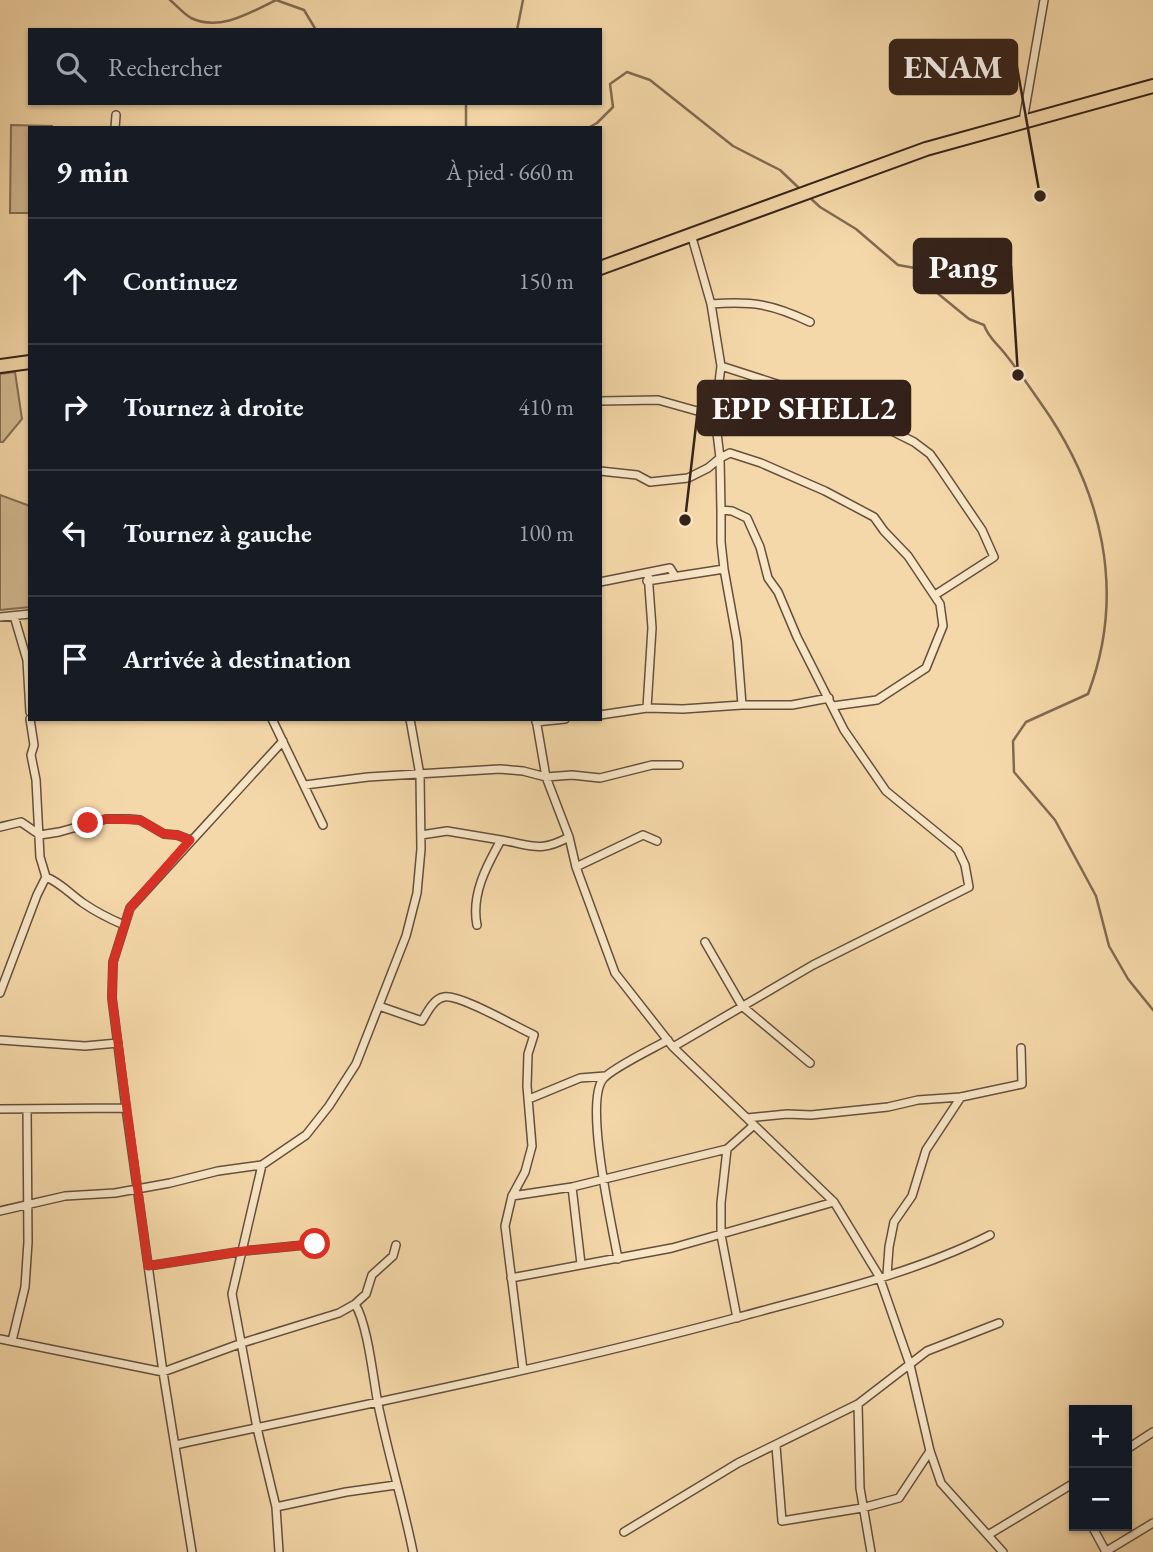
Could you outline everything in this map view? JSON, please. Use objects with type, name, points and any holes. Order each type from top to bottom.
[{"type":"highway","points":[[602,267],[926,149],[1153,86]]},
{"type":"highway","points":[[0,366],[28,362]]},
{"type":"street","points":[[1023,121],[1044,0]]},
{"type":"street","points":[[115,126],[116,116]]},
{"type":"street","points":[[691,234],[711,304],[721,366],[715,416],[720,457],[721,542],[737,640],[742,705]]},
{"type":"street","points":[[711,304],[741,302],[771,305],[810,322]]},
{"type":"street","points":[[721,366],[783,386],[795,395],[833,413],[882,426],[900,434],[930,454],[982,530],[994,558],[935,595]]},
{"type":"street","points":[[602,401],[658,400],[715,416]]},
{"type":"street","points":[[602,471],[637,475],[650,482],[688,478],[730,453],[761,463],[825,491],[874,517],[908,556],[935,595],[940,604],[943,626],[926,668],[877,700],[834,706]]},
{"type":"street","points":[[529,1099],[580,1078],[605,1076],[741,1006],[813,965],[970,887],[965,865],[957,850],[886,791],[844,730],[797,637],[778,592],[768,578],[760,547],[747,518],[732,511],[721,510]]},
{"type":"street","points":[[602,582],[648,577],[670,568],[675,576],[724,569]]},
{"type":"street","points":[[647,708],[652,628],[648,577]]},
{"type":"street","points":[[0,617],[28,614]]},
{"type":"street","points":[[14,616],[27,660],[28,677]]},
{"type":"street","points":[[602,715],[647,708],[792,705],[829,698]]},
{"type":"street","points":[[0,993],[46,877],[40,857],[30,721]]},
{"type":"street","points":[[273,721],[323,825]]},
{"type":"street","points":[[0,1211],[65,1196],[114,1193],[218,1171],[262,1165],[306,1135],[329,1106],[356,1064],[407,936],[415,904],[421,835],[420,775],[410,721]]},
{"type":"street","points":[[536,721],[547,777],[569,837],[576,867],[615,973],[670,1043],[834,1202],[883,1276],[941,1483],[1003,1552]]},
{"type":"street","points":[[192,1552],[163,1373],[126,1108],[112,998],[113,962],[130,908],[283,741]]},
{"type":"street","points":[[305,785],[368,777],[500,769],[547,777],[572,775],[600,778],[652,765],[678,765]]},
{"type":"street","points":[[0,827],[21,822],[40,835],[106,819],[129,819],[140,820],[164,834],[190,840]]},
{"type":"street","points":[[421,835],[447,831],[530,846],[551,847],[569,837]]},
{"type":"street","points":[[576,867],[643,835],[657,841]]},
{"type":"street","points":[[477,925],[474,910],[477,894],[489,860],[500,840]]},
{"type":"street","points":[[46,877],[59,882],[93,909],[124,925]]},
{"type":"street","points":[[705,942],[741,1006],[810,1063]]},
{"type":"street","points":[[379,1006],[422,1021],[435,1002],[444,997],[462,1000],[534,1035],[528,1054],[527,1086],[532,1146],[524,1172],[512,1196],[505,1226],[523,1370]]},
{"type":"street","points":[[0,1040],[85,1046],[118,1043]]},
{"type":"street","points":[[747,1118],[888,1107],[918,1100],[961,1097],[1022,1084],[1021,1048]]},
{"type":"street","points":[[605,1076],[597,1088],[596,1118],[618,1259]]},
{"type":"street","points":[[883,1276],[894,1222],[912,1196],[926,1150],[961,1097]]},
{"type":"street","points":[[0,1109],[126,1108]]},
{"type":"street","points":[[12,1341],[25,1287],[28,1242],[27,1109]]},
{"type":"street","points":[[512,1196],[572,1187],[727,1149],[754,1125]]},
{"type":"street","points":[[727,1149],[722,1235],[737,1318]]},
{"type":"street","points":[[262,1165],[232,1294],[257,1428],[276,1507],[279,1552]]},
{"type":"street","points":[[572,1187],[581,1264]]},
{"type":"street","points":[[511,1278],[618,1259],[722,1235],[834,1202]]},
{"type":"street","points":[[175,1445],[609,1352],[883,1276],[957,1251],[990,1235]]},
{"type":"street","points":[[148,1266],[244,1251],[315,1244]]},
{"type":"street","points":[[0,1339],[163,1373],[242,1343],[339,1313],[366,1294],[372,1275],[393,1256],[396,1245]]},
{"type":"street","points":[[355,1304],[371,1360],[378,1403],[413,1552]]},
{"type":"street","points":[[624,1532],[738,1463],[858,1404],[927,1351],[999,1323]]},
{"type":"street","points":[[858,1404],[858,1457],[871,1552]]},
{"type":"street","points":[[1132,1446],[1153,1432]]},
{"type":"street","points":[[776,1446],[782,1521],[863,1508],[899,1498],[930,1451]]},
{"type":"street","points":[[276,1507],[346,1492],[396,1485]]},
{"type":"street","points":[[988,1535],[1069,1489]]},
{"type":"street","points":[[1095,1531],[1106,1552],[1153,1523]]},
{"type":"shaded area","points":[[11,125],[52,126],[28,126],[28,213],[10,213]]},
{"type":"shaded area","points":[[15,372],[22,419],[3,442],[0,442],[0,374]]},
{"type":"shaded area","points":[[0,495],[28,505],[28,607],[0,610]]},
{"type":"waterway","points":[[170,0],[191,18],[213,23],[246,15],[276,0],[304,10],[315,28]]},
{"type":"waterway","points":[[517,28],[523,0]]},
{"type":"waterway","points":[[592,126],[613,107],[610,84],[627,72],[650,80],[733,146],[780,170],[800,189]]},
{"type":"waterway","points":[[466,105],[466,126]]},
{"type":"waterway","points":[[808,196],[820,207],[856,229],[898,265],[915,268],[936,292],[969,319],[984,325],[1040,402],[1079,470],[1093,506],[1102,542],[1106,618],[1100,656],[1088,694],[1026,722],[1013,741],[1014,772],[1055,820],[1096,896],[1109,946],[1128,979],[1153,1010]]},
{"type":"place","name":"ENAM","points":[[1040,196]]},
{"type":"place","name":"Pang","points":[[1018,375]]},
{"type":"place","name":"EPP SHELL2","points":[[685,520]]},
{"type":"route","points":[[88,823],[106,819],[140,820],[164,834],[190,840],[130,908],[113,962],[112,998],[148,1266],[244,1251],[315,1244]]}]
